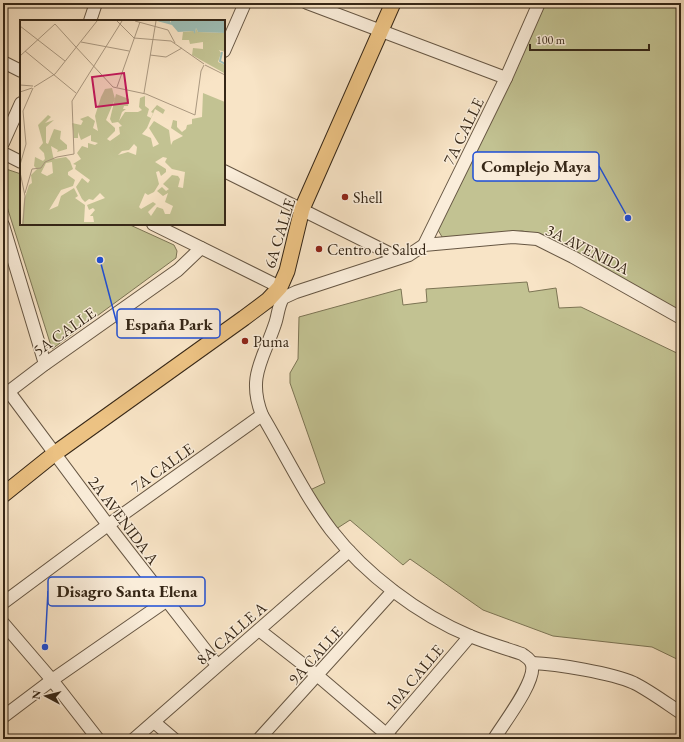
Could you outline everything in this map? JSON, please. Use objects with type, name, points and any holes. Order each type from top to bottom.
[{"type":"main road","name":"6A CALLE","points":[[3,495],[54,454],[268,300],[280,287],[287,271],[302,209],[393,3]]},
{"type":"street","points":[[90,20],[96,3]]},
{"type":"street","points":[[225,49],[245,3]]},
{"type":"street","points":[[307,3],[506,78]]},
{"type":"street","name":"7A CALLE","points":[[424,245],[506,78],[538,3]]},
{"type":"street","points":[[3,62],[20,70]]},
{"type":"street","points":[[3,143],[20,105]]},
{"type":"street","points":[[3,154],[20,162]]},
{"type":"street","points":[[225,171],[399,258]]},
{"type":"street","points":[[159,225],[201,248],[280,287]]},
{"type":"street","points":[[3,226],[44,364]]},
{"type":"street","name":"3A AVENIDA","points":[[424,245],[513,237],[537,239],[573,257],[681,318]]},
{"type":"street","points":[[424,245],[416,251],[399,258],[296,292],[283,298],[275,324],[258,364],[255,378],[257,402],[262,415],[317,509],[349,551],[393,591],[428,614],[470,636],[522,654],[532,663],[532,676],[494,739]]},
{"type":"street","name":"5A CALLE","points":[[6,394],[44,364],[178,270],[201,248]]},
{"type":"street","name":"2A AVENIDA A","points":[[6,394],[217,665]]},
{"type":"street","name":"7A CALLE","points":[[3,603],[108,525],[262,415]]},
{"type":"street","name":"8A CALLE A","points":[[134,739],[349,551]]},
{"type":"street","name":"9A CALLE","points":[[260,739],[393,591]]},
{"type":"street","points":[[3,716],[166,601]]},
{"type":"street","points":[[3,623],[52,680],[98,739]]},
{"type":"street","points":[[259,630],[318,676],[386,738]]},
{"type":"street","name":"10A CALLE","points":[[386,738],[470,636]]},
{"type":"street","points":[[532,663],[546,664],[616,677],[634,684],[681,713]]},
{"type":"street","points":[[154,722],[174,739]]},
{"type":"green space","points":[[542,3],[681,3],[681,314],[568,247],[543,235],[522,231],[507,232],[445,242],[438,230]]},
{"type":"green space","points":[[3,168],[20,174],[20,225],[130,225],[174,245],[177,251],[176,258],[52,349],[3,194]]},
{"type":"green space","points":[[527,282],[529,292],[556,288],[559,308],[581,307],[681,355],[681,661],[652,647],[553,636],[483,610],[410,559],[403,565],[350,520],[336,529],[310,490],[325,483],[290,383],[290,373],[298,359],[299,317],[401,289],[403,305],[427,302],[426,289]]},
{"type":"place","name":"Shell","points":[[345,197]]},
{"type":"place","name":"Complejo Maya","points":[[628,218]]},
{"type":"place","name":"Centro de Salud","points":[[319,249]]},
{"type":"place","name":"España Park","points":[[100,260]]},
{"type":"place","name":"Puma","points":[[245,341]]},
{"type":"place","name":"Disagro Santa Elena","points":[[45,647]]}]
